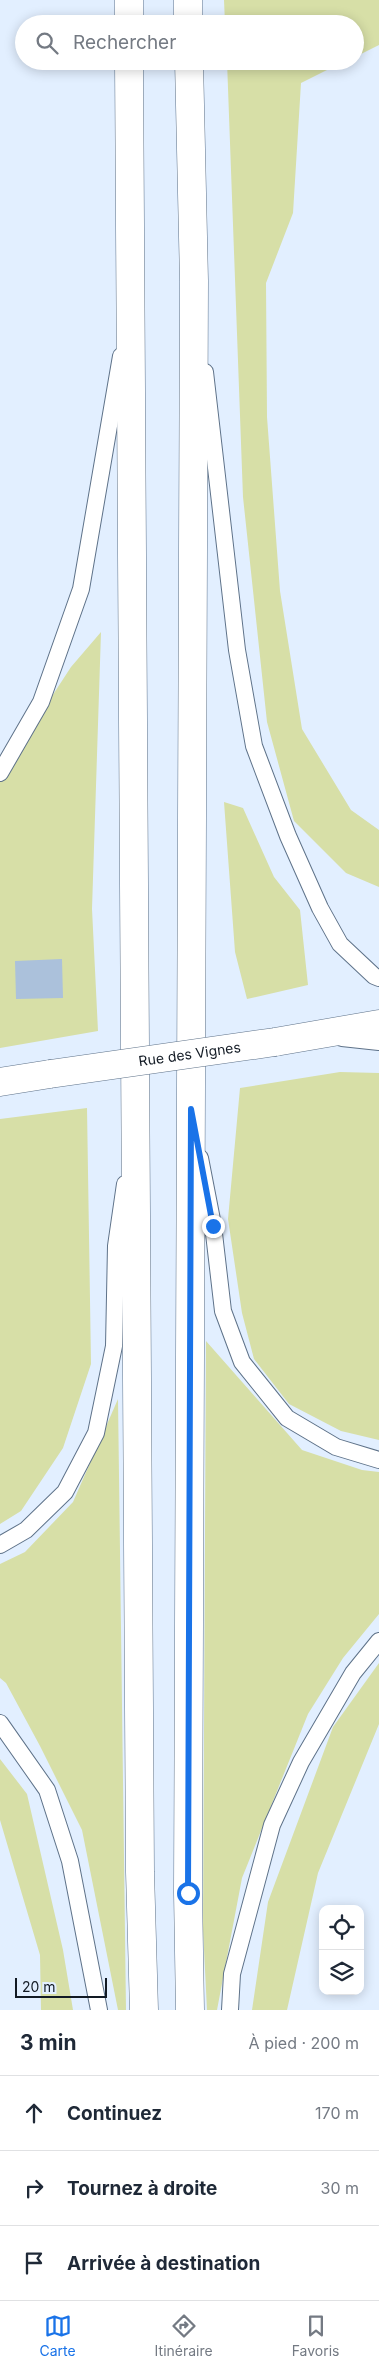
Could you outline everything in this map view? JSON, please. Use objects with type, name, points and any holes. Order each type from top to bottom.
[{"type":"main road","points":[[129,0],[129,15]]},
{"type":"main road","points":[[188,0],[188,15]]},
{"type":"main road","points":[[129,70],[140,1862],[144,2010]]},
{"type":"main road","points":[[189,70],[194,281],[188,1883],[190,2010]]},
{"type":"main road","name":"Rue des Vignes","points":[[0,1082],[275,1042],[379,1024]]},
{"type":"lane","points":[[194,281],[237,650],[254,746],[288,836],[320,908],[340,944],[374,976],[379,978]]},
{"type":"lane","points":[[0,773],[41,702],[81,589],[131,297]]},
{"type":"lane","points":[[318,1035],[379,1042]]},
{"type":"lane","points":[[191,1109],[213,1226],[223,1311],[242,1362],[287,1418],[336,1447],[379,1460]]},
{"type":"lane","points":[[0,1545],[26,1530],[64,1492],[96,1433],[114,1346],[116,1246],[135,1122]]},
{"type":"lane","points":[[230,2010],[232,1974],[272,1825],[301,1762],[338,1697],[353,1673],[379,1641]]},
{"type":"lane","points":[[0,1723],[47,1790],[70,1861],[99,2010]]},
{"type":"green space","points":[[224,0],[379,0],[379,45],[364,52],[364,15],[225,15]]},
{"type":"green space","points":[[227,70],[327,70],[301,83],[293,213],[266,283],[267,417],[280,591],[302,729],[351,810],[379,830],[379,887],[346,873],[294,821],[267,722],[243,497]]},
{"type":"green space","points":[[101,632],[92,909],[98,1031],[0,1048],[0,776],[71,667]]},
{"type":"green space","points":[[224,802],[243,808],[274,877],[300,910],[308,985],[247,999],[235,952]]},
{"type":"green space","points":[[340,1072],[379,1073],[379,1440],[341,1431],[289,1404],[254,1359],[242,1313],[228,1219],[240,1088]]},
{"type":"green space","points":[[87,1108],[91,1364],[63,1448],[21,1511],[0,1524],[0,1119]]},
{"type":"green space","points":[[206,1341],[302,1450],[362,1470],[379,1472],[379,1614],[343,1658],[308,1714],[242,1878],[217,2010],[207,2010],[203,1929]]},
{"type":"green space","points":[[118,1399],[126,2010],[118,2010],[82,1830],[40,1746],[6,1683],[0,1678],[0,1564],[25,1552],[73,1502]]},
{"type":"green space","points":[[379,1663],[379,1724],[318,1873],[287,2010],[252,2010],[268,1902],[333,1727]]},
{"type":"green space","points":[[0,1759],[27,1794],[63,1950],[73,2010],[41,2010],[40,1955],[0,1820]]},
{"type":"building","points":[[62,959],[63,998],[16,999],[15,961]]},
{"type":"route","points":[[188,1893],[191,1109],[213,1226]]}]
